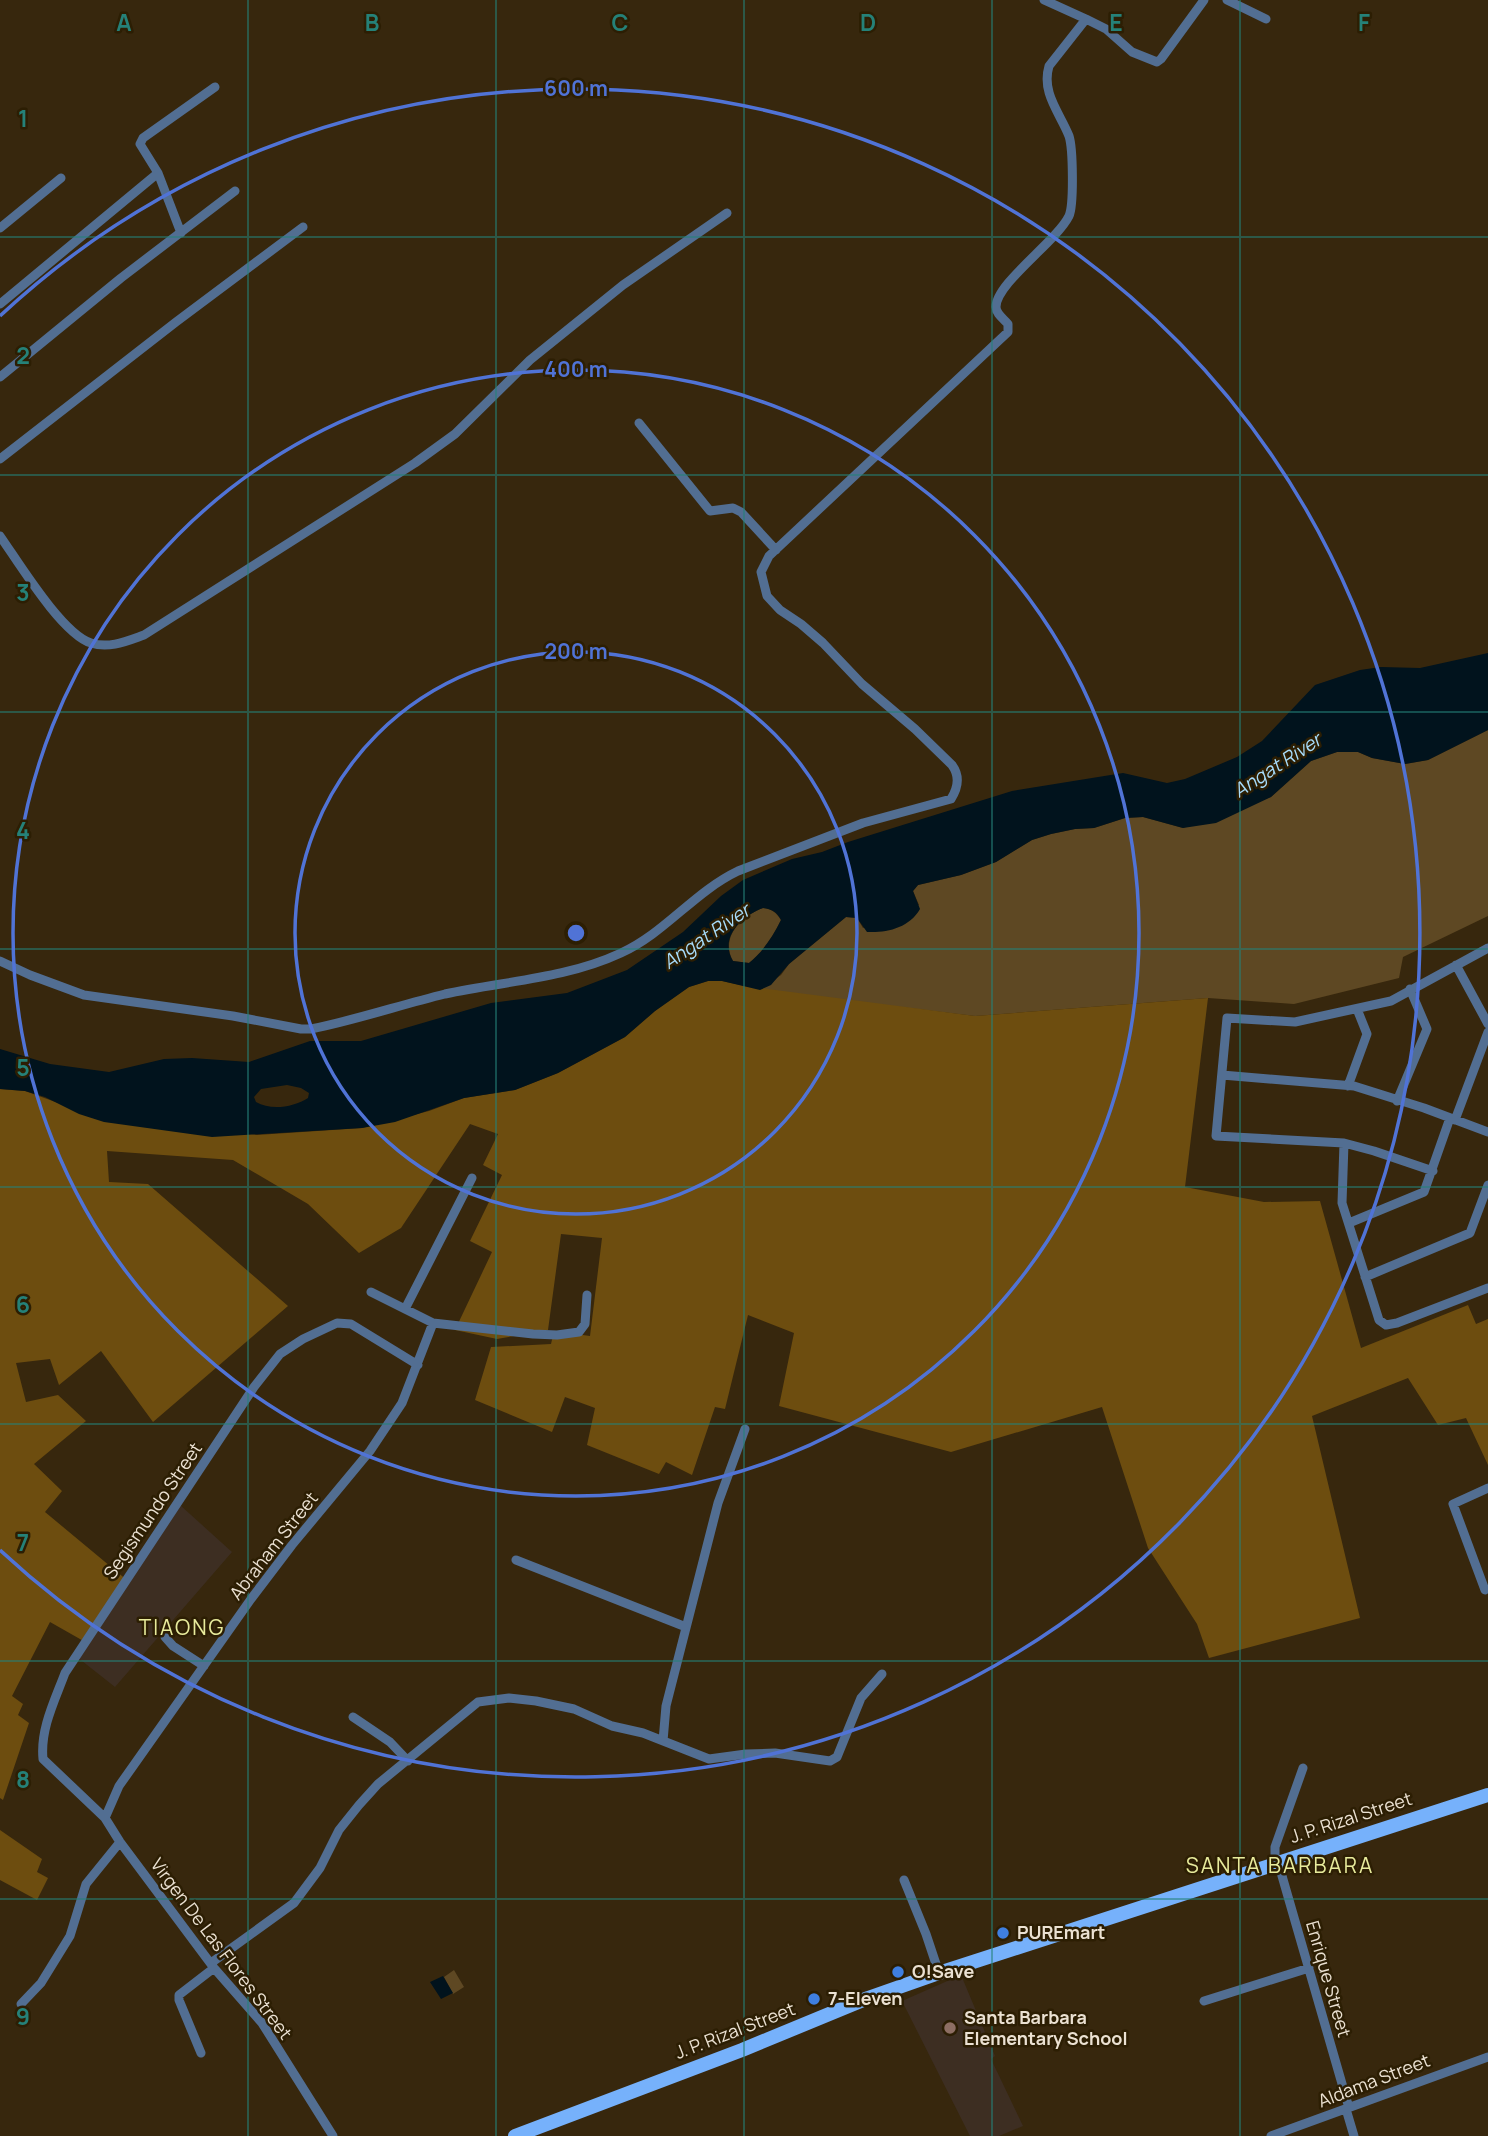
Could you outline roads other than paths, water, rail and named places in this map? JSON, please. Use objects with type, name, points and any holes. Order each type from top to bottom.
[{"type":"main road","name":"J. P. Rizal Street","points":[[515,2136],[741,2050],[868,1998],[939,1973],[1276,1861],[1488,1795]]},
{"type":"street","points":[[1044,0],[1106,29],[1132,52],[1157,62],[1204,0]]},
{"type":"street","points":[[1227,0],[1266,19]]},
{"type":"street","points":[[0,961],[84,995],[311,1029],[446,994],[549,976],[599,962],[649,938],[720,880],[738,871],[863,823],[951,799],[957,790],[957,772],[953,765],[862,684],[824,643],[780,610],[767,596],[761,572],[769,556],[1008,332],[1008,324],[996,312],[995,305],[1007,284],[1054,236],[1069,215],[1073,197],[1070,138],[1050,98],[1046,75],[1049,66],[1086,19]]},
{"type":"street","points":[[181,233],[158,173],[140,144],[143,138],[215,87]]},
{"type":"street","points":[[0,303],[158,173]]},
{"type":"street","points":[[0,228],[61,178]]},
{"type":"street","points":[[0,377],[121,278],[235,191]]},
{"type":"street","points":[[0,536],[74,635],[93,644],[117,645],[144,635],[415,463],[455,434],[530,360],[623,285],[727,213]]},
{"type":"street","points":[[0,459],[303,227]]},
{"type":"street","points":[[639,423],[710,511],[733,508],[741,512],[776,550]]},
{"type":"street","points":[[1433,1171],[1374,1150],[1344,1143],[1216,1136],[1227,1018],[1295,1023],[1391,1001],[1488,948]]},
{"type":"street","points":[[1455,965],[1488,1024]]},
{"type":"street","points":[[1398,1101],[1427,1030],[1410,989]]},
{"type":"street","points":[[1348,1086],[1367,1034],[1357,1009]]},
{"type":"street","points":[[1349,1223],[1424,1192],[1488,1032]]},
{"type":"street","points":[[1222,1075],[1348,1086],[1488,1132]]},
{"type":"street","points":[[1344,1143],[1342,1203],[1379,1320],[1386,1325],[1488,1288]]},
{"type":"street","points":[[405,1309],[472,1178]]},
{"type":"street","points":[[1365,1277],[1470,1233],[1488,1185]]},
{"type":"street","points":[[371,1292],[433,1323],[557,1335],[579,1332],[585,1324],[587,1295]]},
{"type":"street","name":"Segismundo Street","points":[[105,1818],[43,1759],[43,1738],[50,1713],[65,1673],[254,1387],[280,1354],[303,1339],[337,1323],[351,1324],[418,1365]]},
{"type":"street","name":"Abraham Street","points":[[105,1818],[120,1786],[204,1666],[292,1545],[370,1451],[402,1403],[433,1323]]},
{"type":"street","points":[[663,1741],[666,1706],[718,1503],[745,1429]]},
{"type":"street","points":[[1485,1590],[1453,1504],[1488,1488]]},
{"type":"street","points":[[516,1560],[686,1627]]},
{"type":"street","points":[[164,1637],[204,1666]]},
{"type":"street","points":[[201,2053],[179,1995],[294,1903],[320,1868],[339,1830],[378,1784],[478,1702],[509,1698],[574,1709],[612,1726],[643,1733],[709,1759],[775,1753],[830,1761],[837,1757],[861,1698],[882,1674]]},
{"type":"street","points":[[354,1717],[390,1742],[408,1761]]},
{"type":"street","points":[[1276,1861],[1275,1847],[1303,1768]]},
{"type":"street","name":"Virgen De Las Flores Street","points":[[105,1818],[213,1966],[262,2023],[333,2136]]},
{"type":"street","points":[[22,2004],[41,1983],[69,1936],[86,1884],[120,1842]]},
{"type":"street","name":"Enrique Street","points":[[1276,1861],[1309,1968],[1354,2136]]},
{"type":"street","points":[[904,1880],[939,1973]]},
{"type":"street","points":[[1204,2001],[1309,1968]]},
{"type":"street","name":"Aldama Street","points":[[1270,2136],[1488,2057]]},
{"type":"water","name":"Angat River","points":[[1488,653],[1488,730],[1428,760],[1405,764],[1372,758],[1358,752],[1337,752],[1311,761],[1271,797],[1216,823],[1183,828],[1143,817],[1125,818],[1094,828],[1075,829],[1032,840],[996,862],[961,875],[918,885],[913,891],[920,909],[904,925],[890,930],[867,932],[857,918],[846,917],[789,964],[771,985],[760,990],[722,981],[708,981],[689,987],[625,1037],[558,1073],[515,1090],[464,1098],[395,1122],[362,1128],[212,1137],[104,1122],[79,1114],[45,1097],[25,1091],[0,1089],[0,1049],[50,1064],[109,1072],[164,1059],[249,1062],[310,1041],[361,1041],[491,1003],[567,993],[627,970],[683,932],[721,896],[743,880],[792,859],[822,852],[1012,791],[1123,773],[1167,783],[1185,779],[1237,757],[1262,741],[1315,685],[1360,670],[1381,667],[1420,668]],"holes":[[[763,908],[774,911],[781,920],[775,932],[749,963],[733,961],[729,944],[734,929],[747,916]],[[287,1085],[301,1088],[309,1093],[308,1098],[282,1107],[256,1102],[254,1097],[261,1089]]]},
{"type":"water","points":[[443,1976],[453,1993],[441,1999],[430,1982]]},
{"type":"place","name":"PUREmart","points":[[1003,1933]]},
{"type":"place","name":"O!Save","points":[[898,1972]]},
{"type":"place","name":"7-Eleven","points":[[814,1999]]},
{"type":"place","name":"Santa Barbara Elementary School","points":[[950,2028]]},
{"type":"district","name":"TIAONG","points":[[182,1628]]},
{"type":"district","name":"SANTA BARBARA","points":[[1280,1866]]}]
